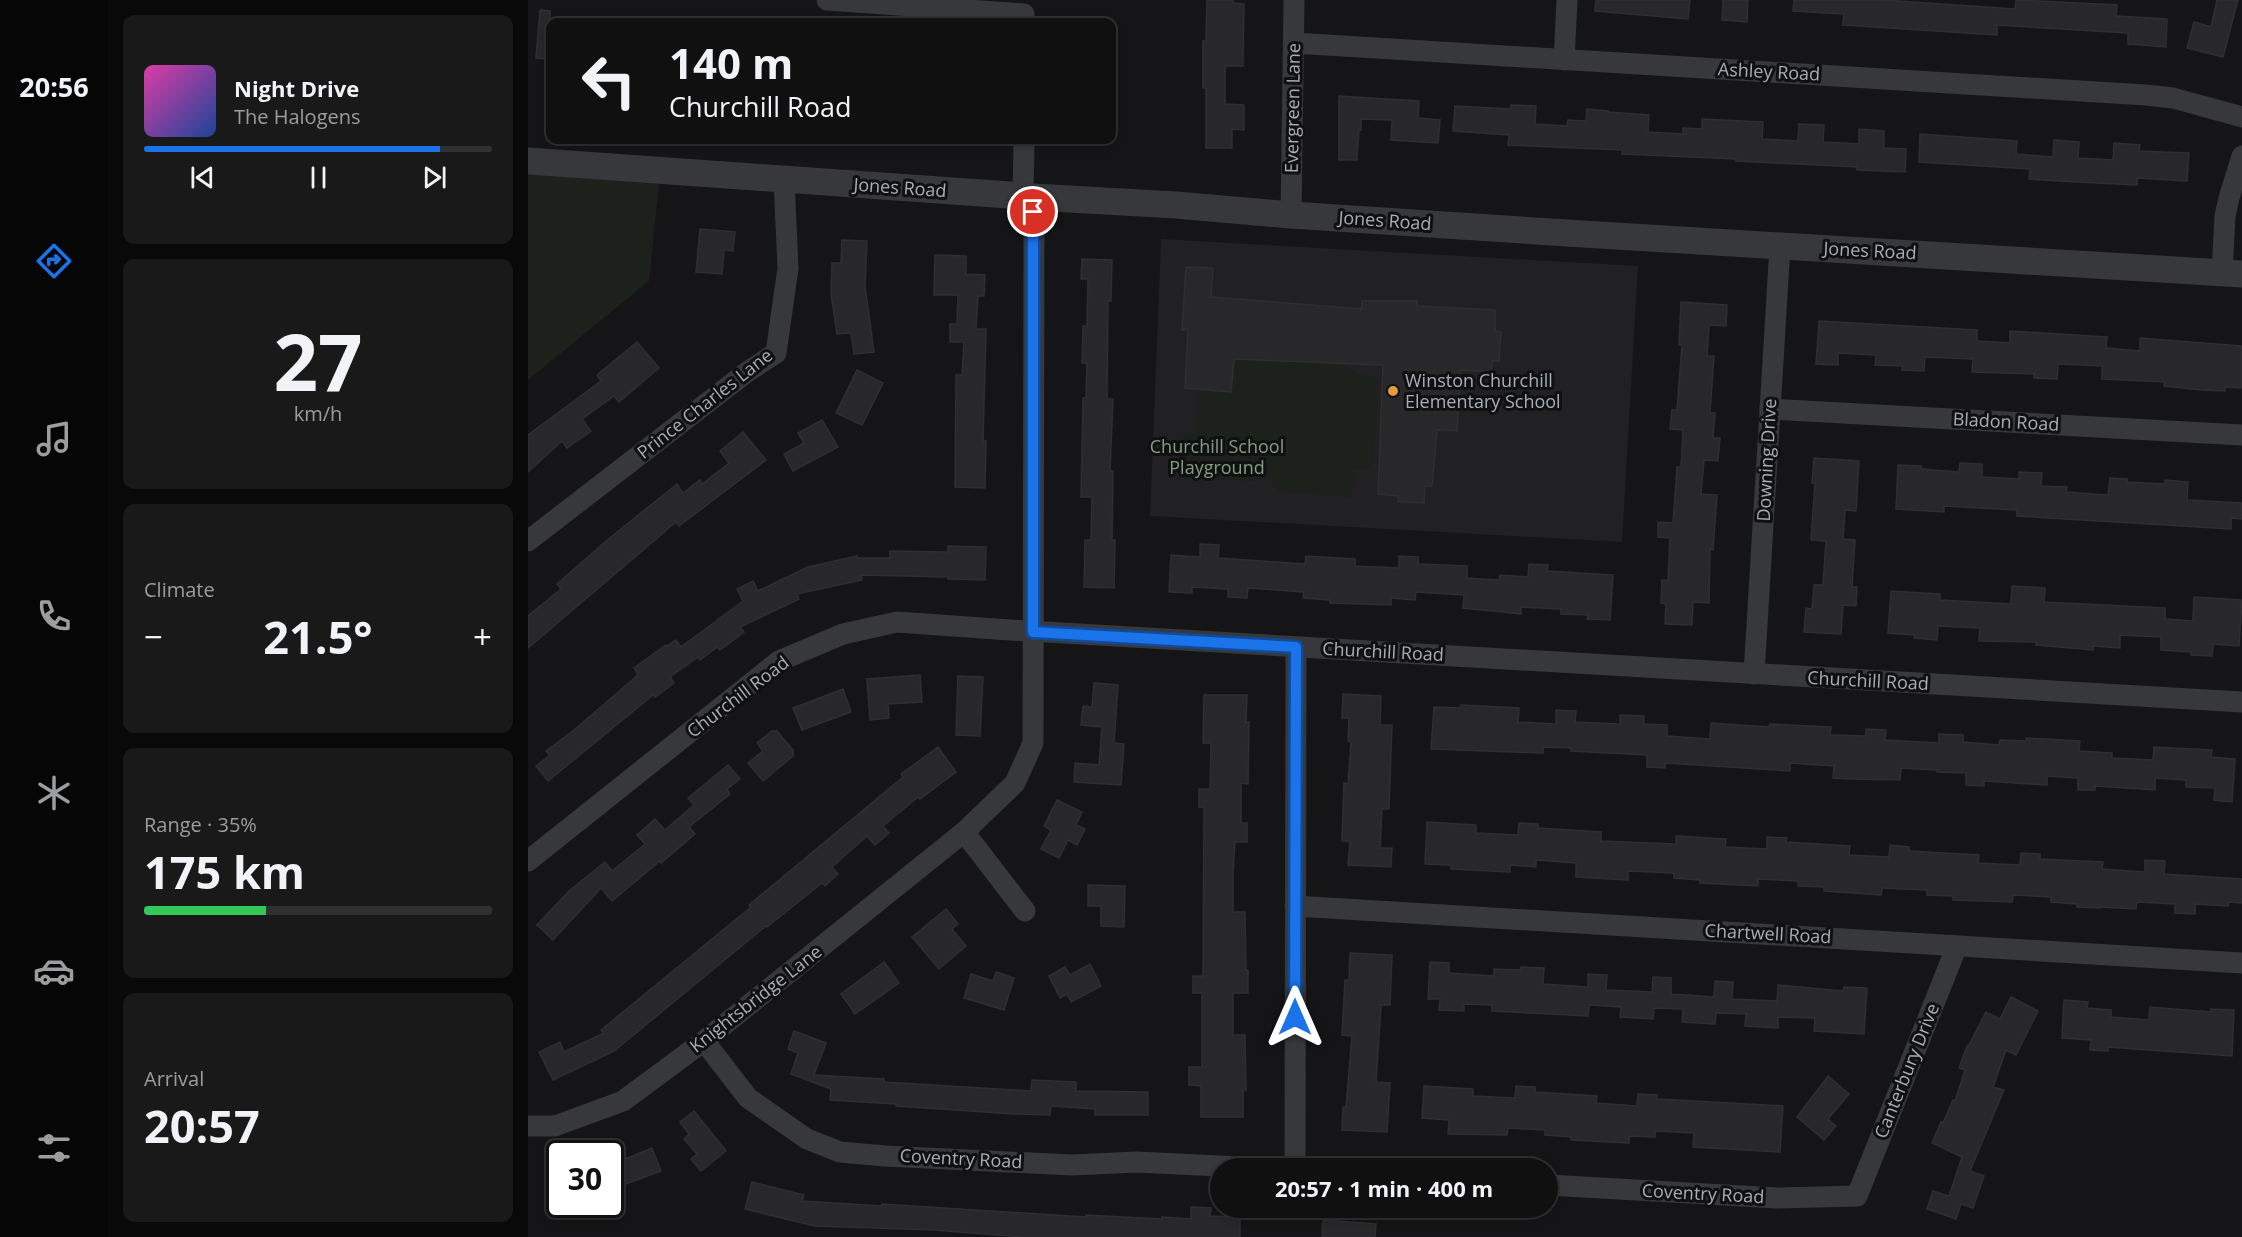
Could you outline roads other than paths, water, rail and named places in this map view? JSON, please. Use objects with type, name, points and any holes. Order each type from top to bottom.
[{"type":"street","points":[[827,0],[1024,12]]},
{"type":"street","name":"Evergreen Lane","points":[[1291,215],[1294,0]]},
{"type":"street","points":[[1564,60],[1566,0]]},
{"type":"street","name":"Ashley Road","points":[[1294,43],[2146,95],[2173,98],[2242,117]]},
{"type":"street","name":"Knightsbridge Lane","points":[[528,1126],[555,1126],[623,1101],[704,1041],[964,832],[1015,783],[1033,743],[1028,197],[1024,144]]},
{"type":"street","points":[[2232,273],[2225,216],[2242,156]]},
{"type":"street","name":"Jones Road","points":[[528,161],[1028,197],[1176,205],[1291,215],[2232,273]]},
{"type":"street","name":"Prince Charles Lane","points":[[528,541],[747,372],[776,353],[788,268],[784,180]]},
{"type":"street","name":"Downing Drive","points":[[1754,674],[1780,246]]},
{"type":"street","name":"Bladon Road","points":[[1770,409],[2242,435]]},
{"type":"street","name":"Churchill Road","points":[[528,861],[779,661],[843,634],[897,622],[1033,632],[2242,702]]},
{"type":"street","points":[[1295,1158],[1296,647]]},
{"type":"street","points":[[964,832],[1024,911]]},
{"type":"street","name":"Chartwell Road","points":[[1295,906],[2242,963]]},
{"type":"street","name":"Canterbury Drive","points":[[1857,1196],[1957,946]]},
{"type":"street","name":"Coventry Road","points":[[704,1041],[748,1098],[807,1139],[840,1152],[1060,1164],[1137,1162],[1210,1166]]},
{"type":"street","name":"Coventry Road","points":[[1558,1186],[1777,1198],[1857,1196]]},
{"type":"place","name":"Winston Churchill Elementary School","points":[[1393,391]]},
{"type":"park label","name":"Churchill School Playground","points":[[1217,457]]}]
